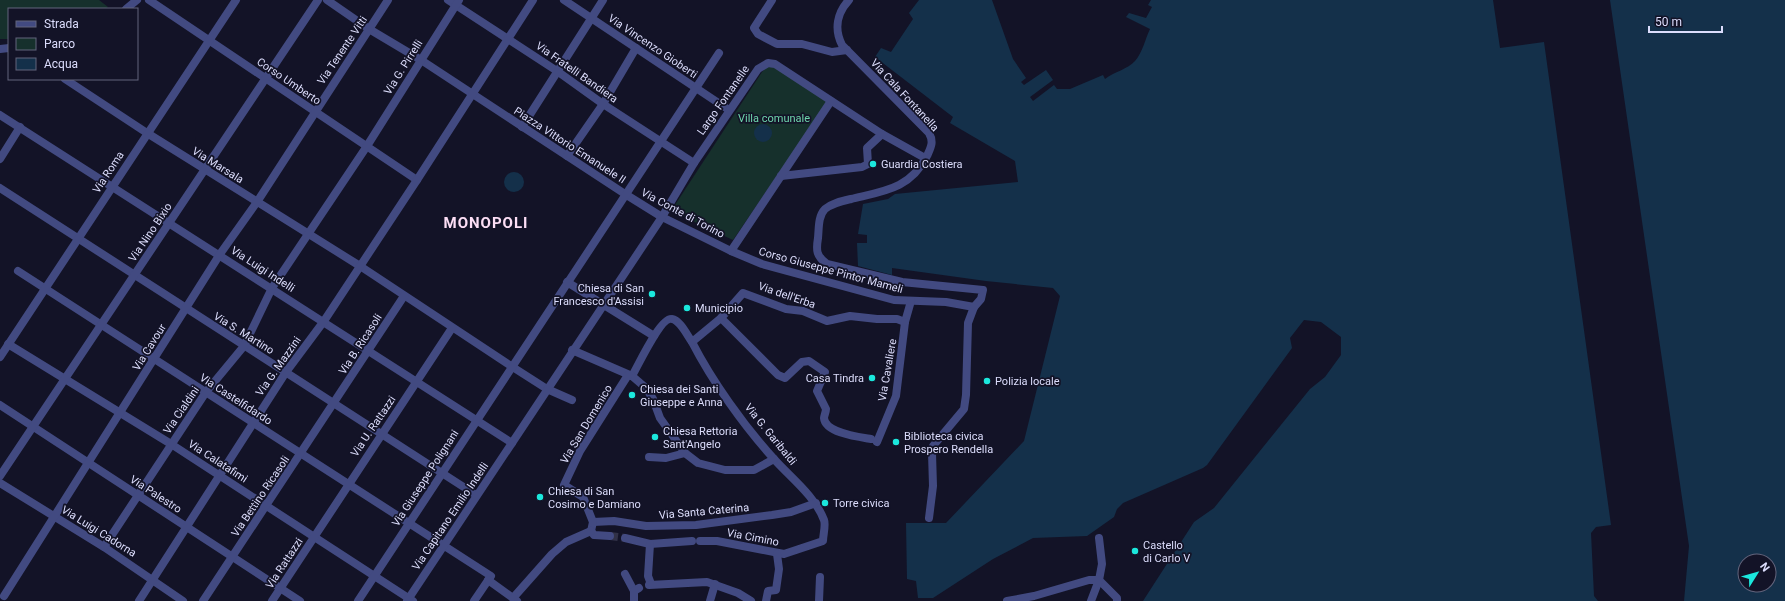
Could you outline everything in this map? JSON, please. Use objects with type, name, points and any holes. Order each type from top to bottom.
[{"type":"street","points":[[127,8],[137,0]]},
{"type":"street","name":"Corso Umberto","points":[[149,0],[417,180]]},
{"type":"street","name":"Via Roma","points":[[0,357],[208,40],[236,0]]},
{"type":"street","name":"Via Nino Bixio","points":[[0,476],[318,0]]},
{"type":"street","name":"Piazza Vittorio Emanuele II","points":[[327,0],[369,29],[421,60],[625,194],[512,366]]},
{"type":"street","name":"Via Tenente Vitti","points":[[314,111],[388,0]]},
{"type":"street","name":"Via Fratelli Bandiera","points":[[448,0],[457,3],[557,71],[602,104],[694,163]]},
{"type":"street","points":[[533,0],[360,266],[452,328],[547,389],[572,400]]},
{"type":"street","name":"Via Vincenzo Gioberti","points":[[564,0],[729,110]]},
{"type":"street","points":[[522,126],[603,0]]},
{"type":"street","points":[[772,0],[754,28],[758,34],[777,44],[802,44],[832,52],[847,50]]},
{"type":"street","name":"Via Cala Fontanella","points":[[849,0],[840,13],[837,24],[838,36],[847,50],[929,133],[932,139],[932,144],[920,168],[904,183],[884,191],[829,206],[824,210],[820,216],[819,223],[816,250],[818,256],[827,264],[902,282],[983,290],[981,299],[974,307]]},
{"type":"street","name":"Via G. Pirrelli","points":[[367,146],[457,3]]},
{"type":"street","points":[[567,156],[602,104],[636,48]]},
{"type":"street","points":[[625,194],[719,53]]},
{"type":"street","name":"Largo Fontanelle","points":[[572,350],[662,217],[694,163],[729,110],[758,69],[768,63],[775,64],[882,134],[925,158]]},
{"type":"street","name":"Via Marsala","points":[[67,80],[205,170],[360,266]]},
{"type":"street","points":[[730,251],[831,101]]},
{"type":"street","name":"Via Cavour","points":[[4,596],[87,462],[120,413],[220,254],[257,202],[314,111]]},
{"type":"street","name":"Via Luigi Indelli","points":[[0,115],[220,254],[512,443]]},
{"type":"street","points":[[0,159],[20,127]]},
{"type":"street","points":[[781,176],[862,167],[868,164],[867,148],[882,134]]},
{"type":"street","name":"Via Cialdini","points":[[104,547],[206,392],[244,346],[272,288],[367,146]]},
{"type":"street","name":"Via S. Martino","points":[[0,188],[476,495]]},
{"type":"street","name":"Via Conte di Torino","points":[[625,194],[662,217],[730,251]]},
{"type":"street","name":"Corso Giuseppe Pintor Mameli","points":[[730,251],[762,264],[894,300],[946,302],[974,307]]},
{"type":"street","name":"Via G. Mazzini","points":[[139,601],[152,578],[286,372],[324,321],[360,266]]},
{"type":"street","name":"Via Castelfidardo","points":[[18,271],[443,546],[489,578],[514,600]]},
{"type":"street","points":[[567,282],[654,336]]},
{"type":"street","name":"Via dell'Erba","points":[[692,342],[721,318],[743,293],[786,309],[803,311],[827,321],[850,316],[877,319],[897,319],[905,322]]},
{"type":"street","name":"Via B. Ricasoli","points":[[334,403],[404,296]]},
{"type":"street","points":[[905,322],[911,301]]},
{"type":"street","points":[[929,518],[933,486],[933,446],[964,409],[966,395],[968,323],[974,307]]},
{"type":"street","points":[[630,376],[666,319],[671,318],[676,320],[692,342]]},
{"type":"street","name":"Via Cavaliere","points":[[721,318],[778,375],[785,378],[802,362],[809,360],[825,372],[817,391],[826,409],[824,418],[826,424],[833,430],[874,441],[896,396],[905,322]]},
{"type":"street","name":"Via U. Rattazzi","points":[[314,537],[452,328]]},
{"type":"street","name":"Via G. Garibaldi","points":[[692,342],[702,361],[745,423],[774,459],[816,504],[825,522],[823,541]]},
{"type":"street","name":"Via Calatafimi","points":[[8,344],[171,444],[410,600]]},
{"type":"street","points":[[572,350],[630,376],[646,388],[653,399],[660,418],[685,453],[706,466],[725,470],[754,470],[774,459]]},
{"type":"street","name":"Via Capitano Emilio Indelli","points":[[410,600],[476,495],[512,443],[572,350]]},
{"type":"street","name":"Via Giuseppe Polignani","points":[[358,601],[441,472],[512,366]]},
{"type":"street","name":"Via San Domenico","points":[[593,522],[583,497],[564,485],[580,451],[630,376]]},
{"type":"street","name":"Via Bettino Ricasoli","points":[[203,601],[334,403]]},
{"type":"street","name":"Via Palestro","points":[[0,405],[300,601]]},
{"type":"street","points":[[650,457],[666,458],[685,453]]},
{"type":"street","name":"Via Luigi Cadorna","points":[[0,483],[104,547],[152,578],[183,601]]},
{"type":"street","name":"Via Santa Caterina","points":[[593,522],[614,522],[646,526],[696,525],[791,512],[816,504]]},
{"type":"street","points":[[591,531],[593,522]]},
{"type":"street","points":[[591,531],[594,535],[610,536]]},
{"type":"street","points":[[514,600],[552,554],[566,542],[591,531]]},
{"type":"street","name":"Via Rattazzi","points":[[272,601],[314,537]]},
{"type":"street","points":[[625,538],[650,544],[692,542]]},
{"type":"street","points":[[1092,599],[1099,580],[1102,564],[1099,538]]},
{"type":"street","name":"Via Cimino","points":[[700,541],[717,542],[777,554],[794,552],[823,541]]},
{"type":"street","points":[[650,544],[648,576],[650,584],[707,582],[715,584],[751,601]]},
{"type":"street","points":[[766,601],[768,591],[776,590],[779,569],[777,554]]},
{"type":"street","points":[[625,574],[637,590],[634,601]]},
{"type":"street","points":[[819,601],[820,577]]},
{"type":"street","points":[[474,601],[489,578]]},
{"type":"street","points":[[1007,601],[1031,599],[1089,580],[1099,580],[1117,600]]},
{"type":"street","points":[[710,601],[715,584]]},
{"type":"green space","points":[[0,0],[99,0],[108,7],[8,8],[8,39],[0,39]]},
{"type":"green space","name":"Villa comunale","points":[[768,66],[775,67],[828,101],[733,240],[671,211],[762,72]]},
{"type":"water","points":[[919,0],[992,0],[1013,59],[1026,78],[1021,82],[1024,85],[1046,70],[1053,80],[1030,97],[1033,101],[1054,85],[1057,89],[1070,89],[1103,75],[1105,79],[1132,64],[1140,54],[1150,29],[1126,17],[1129,13],[1146,18],[1152,7],[1148,5],[1151,0],[1493,0],[1500,48],[1544,42],[1611,525],[1596,527],[1591,533],[1594,596],[1598,601],[1143,601],[1194,522],[1214,508],[1310,389],[1325,377],[1341,355],[1341,337],[1321,322],[1304,320],[1290,338],[1292,348],[1207,465],[1203,468],[1123,503],[1117,509],[1114,517],[1087,536],[1033,538],[993,559],[933,598],[918,598],[916,581],[907,579],[906,523],[946,523],[1024,441],[1060,296],[1053,288],[986,281],[892,268],[892,275],[858,266],[857,243],[867,243],[867,235],[858,234],[863,204],[888,199],[895,194],[1018,182],[1015,161],[950,123],[953,117],[875,57],[881,48],[891,52],[913,19],[909,13]]},
{"type":"water","points":[[1610,0],[1785,0],[1785,601],[1684,601],[1689,546]]},
{"type":"water","points":[[759,124],[767,124],[772,129],[770,140],[767,142],[759,142],[754,137],[754,129]]},
{"type":"water","points":[[510,172],[518,172],[524,178],[524,186],[518,192],[510,192],[504,186],[504,178]]},
{"type":"tunnel","points":[[610,536],[625,538]]},
{"type":"place","name":"Guardia Costiera","points":[[873,164]]},
{"type":"place","name":"Chiesa di San Francesco d'Assisi","points":[[652,294]]},
{"type":"place","name":"Municipio","points":[[687,308]]},
{"type":"place","name":"Casa Tindra","points":[[872,378]]},
{"type":"place","name":"Polizia locale","points":[[987,381]]},
{"type":"place","name":"Chiesa dei Santi Giuseppe e Anna","points":[[632,395]]},
{"type":"place","name":"Chiesa Rettoria Sant'Angelo","points":[[655,437]]},
{"type":"place","name":"Biblioteca civica Prospero Rendella","points":[[896,442]]},
{"type":"place","name":"Chiesa di San Cosimo e Damiano","points":[[540,497]]},
{"type":"place","name":"Torre civica","points":[[825,503]]},
{"type":"place","name":"Castello di Carlo V","points":[[1135,551]]},
{"type":"district","name":"MONOPOLI","points":[[486,223]]}]
